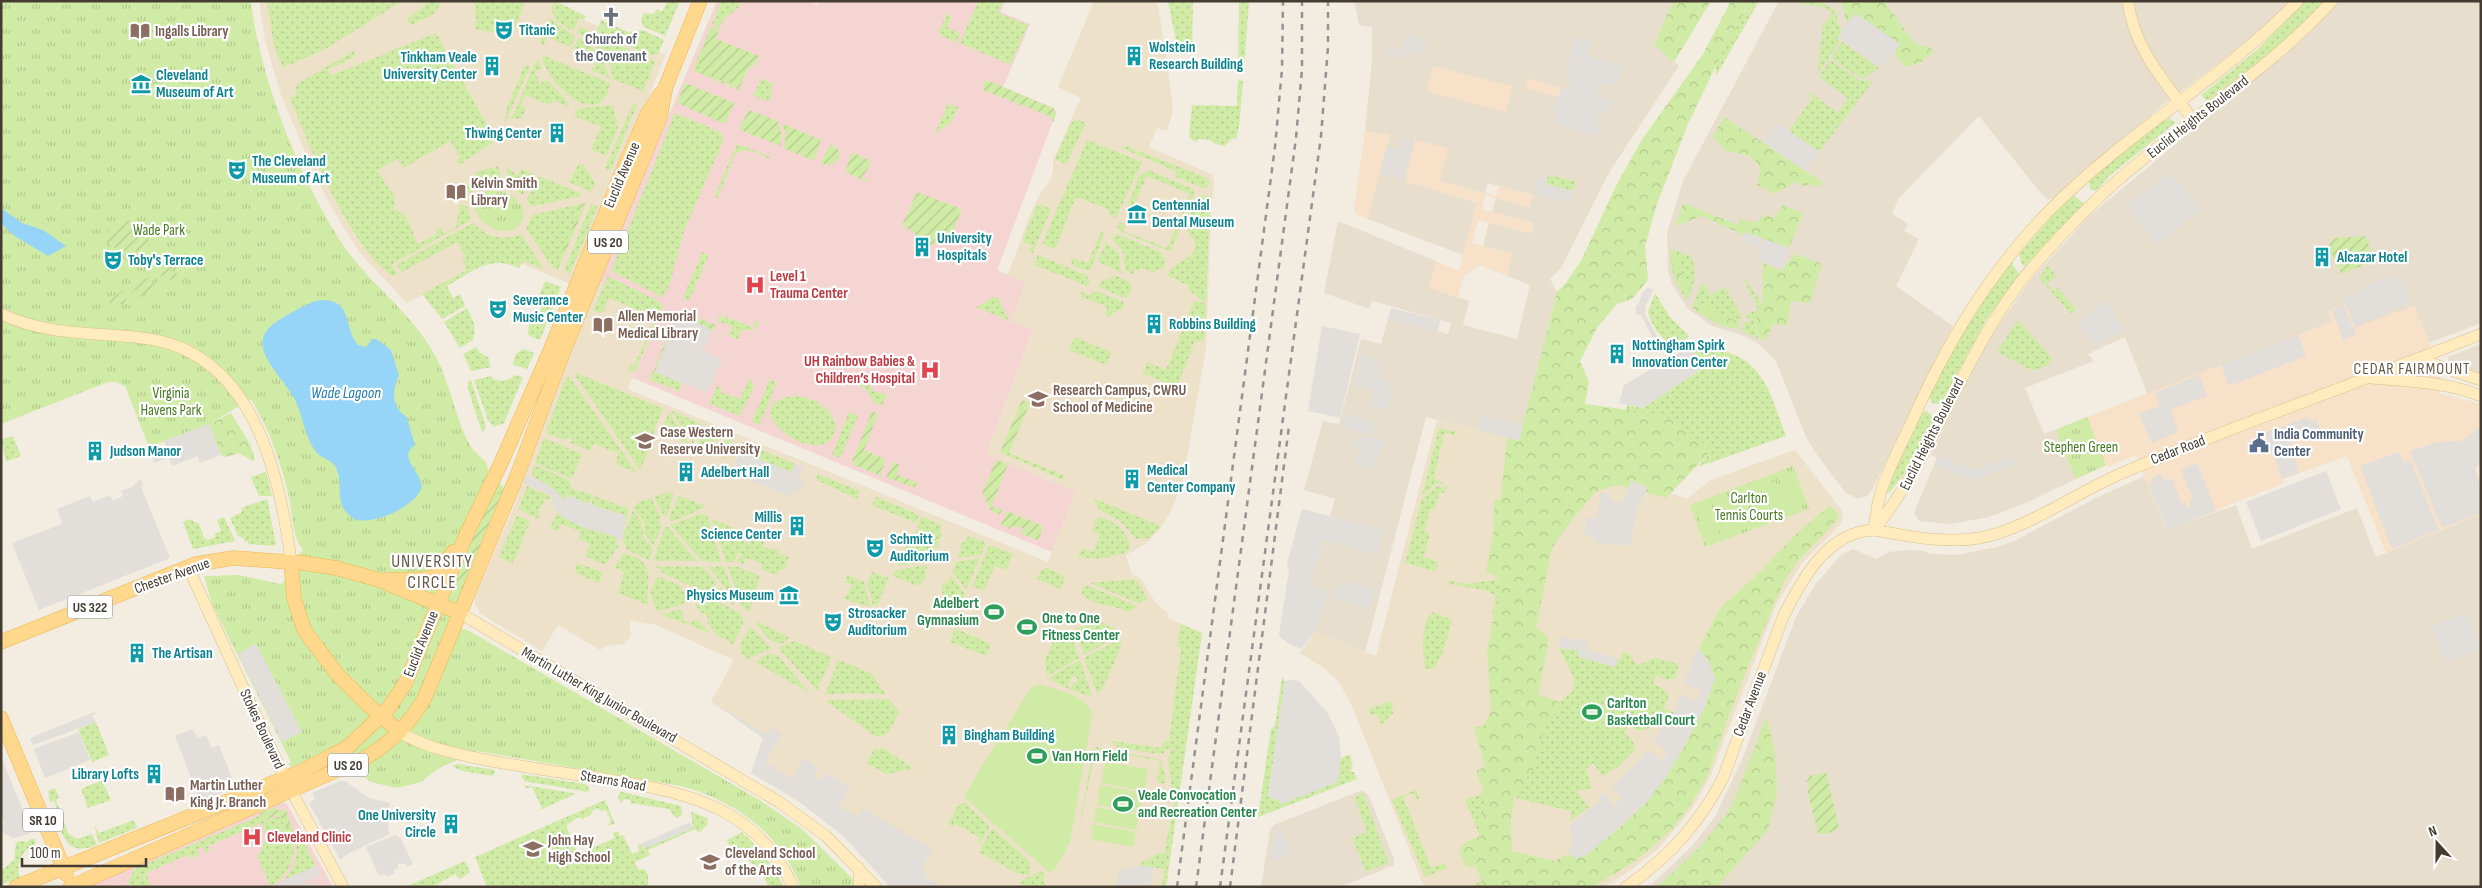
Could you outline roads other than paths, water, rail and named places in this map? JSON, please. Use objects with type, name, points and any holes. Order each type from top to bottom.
[{"type":"main road","name":"Euclid Avenue","points":[[16,887],[63,867],[365,758],[383,747],[400,732],[425,697],[517,476],[562,355],[660,117],[666,86],[700,1]]},
{"type":"main road","points":[[2128,1],[2140,42],[2194,121]]},
{"type":"main road","name":"Euclid Heights Boulevard","points":[[1874,530],[1880,494],[1917,412],[1945,354],[1980,296],[2049,211],[2102,163],[2251,46],[2298,1]]},
{"type":"main road","name":"Euclid Heights Boulevard","points":[[1874,530],[1894,505],[1916,470],[1961,376],[1983,338],[2026,276],[2063,234],[2112,186],[2286,47],[2332,1]]},
{"type":"main road","name":"Euclid Avenue","points":[[71,887],[288,785],[348,748],[381,717],[406,682],[467,533],[501,464],[550,351],[648,113],[666,86]]},
{"type":"main road","points":[[1,314],[28,324],[72,334],[144,338],[167,343],[189,351],[217,371],[246,408],[266,448],[280,491],[291,562],[294,598],[300,621],[338,676],[381,717],[400,732]]},
{"type":"main road","name":"Cedar Road","points":[[1874,530],[1939,540],[1966,540],[1996,534],[2023,524],[2120,474],[2481,334]]},
{"type":"main road","points":[[2418,359],[2481,380]]},
{"type":"main road","points":[[2366,378],[2418,382],[2466,390],[2481,396]]},
{"type":"main road","name":"Cedar Avenue","points":[[1626,887],[1680,842],[1711,800],[1722,778],[1783,617],[1794,594],[1813,566],[1830,547],[1844,538],[1862,531],[1874,530]]},
{"type":"main road","name":"US 322","points":[[379,580],[435,577],[467,533]]},
{"type":"main road","name":"Chester Avenue","points":[[1,642],[188,567],[226,558],[291,562]]},
{"type":"main road","name":"Martin Luther King Junior Boulevard","points":[[291,562],[336,568],[379,580],[460,613],[764,792],[826,836],[876,887]]},
{"type":"main road","name":"Stokes Boulevard","points":[[188,567],[288,785],[343,887]]},
{"type":"main road","name":"SR 10","points":[[1,718],[71,887]]},
{"type":"main road","name":"Stearns Road","points":[[400,732],[412,739],[446,751],[646,786],[691,797],[743,822],[764,841],[783,867],[793,887]]},
{"type":"main road","points":[[858,868],[859,887]]},
{"type":"water","points":[[1,208],[22,223],[43,230],[66,246],[48,256],[13,235],[1,223]]},
{"type":"water","name":"Wade Lagoon","points":[[322,300],[339,304],[343,309],[353,338],[358,345],[366,347],[372,339],[376,339],[391,350],[399,376],[394,392],[395,403],[401,413],[406,416],[415,445],[408,455],[409,460],[421,481],[422,487],[412,501],[384,517],[364,521],[356,520],[343,508],[338,473],[335,466],[319,455],[313,447],[295,400],[266,357],[263,346],[264,336],[270,327],[302,307]]},
{"type":"railway","points":[[1177,887],[1275,147],[1282,69],[1283,1]]},
{"type":"railway","points":[[1196,887],[1296,138],[1302,69],[1302,1]]},
{"type":"railway","points":[[1220,887],[1321,136],[1328,47],[1328,1]]},
{"type":"railway","points":[[1230,887],[1289,426]]},
{"type":"place","name":"Church of the Covenant","points":[[611,17]]},
{"type":"place","name":"Titanic","points":[[504,30]]},
{"type":"place","name":"Ingalls Library","points":[[140,31]]},
{"type":"place","name":"Wolstein Research Building","points":[[1134,56]]},
{"type":"place","name":"Tinkham Veale University Center","points":[[492,66]]},
{"type":"place","name":"Cleveland Museum of Art","points":[[141,84]]},
{"type":"place","name":"Thwing Center","points":[[557,133]]},
{"type":"place","name":"The Cleveland Museum of Art","points":[[237,170]]},
{"type":"place","name":"Kelvin Smith Library","points":[[456,192]]},
{"type":"place","name":"Centennial Dental Museum","points":[[1137,214]]},
{"type":"place","name":"University Hospitals","points":[[922,247]]},
{"type":"place","name":"Alcazar Hotel","points":[[2322,257]]},
{"type":"place","name":"Toby's Terrace","points":[[113,260]]},
{"type":"place","name":"Level 1 Trauma Center","points":[[755,285]]},
{"type":"place","name":"Severance Music Center","points":[[498,309]]},
{"type":"place","name":"Robbins Building","points":[[1154,324]]},
{"type":"place","name":"Allen Memorial Medical Library","points":[[603,325]]},
{"type":"place","name":"Nottingham Spirk Innovation Center","points":[[1617,354]]},
{"type":"place","name":"UH Rainbow Babies & Children’s Hospital","points":[[930,370]]},
{"type":"place","name":"Research Campus, CWRU School of Medicine","points":[[1038,399]]},
{"type":"place","name":"Case Western Reserve University","points":[[645,441]]},
{"type":"place","name":"India Community Center","points":[[2259,443]]},
{"type":"place","name":"Judson Manor","points":[[95,451]]},
{"type":"place","name":"Adelbert Hall","points":[[686,472]]},
{"type":"place","name":"Medical Center Company","points":[[1132,479]]},
{"type":"place","name":"Millis Science Center","points":[[797,526]]},
{"type":"place","name":"Schmitt Auditorium","points":[[875,548]]},
{"type":"place","name":"Physics Museum","points":[[789,595]]},
{"type":"place","name":"Adelbert Gymnasium","points":[[994,612]]},
{"type":"place","name":"Strosacker Auditorium","points":[[833,622]]},
{"type":"place","name":"One to One Fitness Center","points":[[1027,627]]},
{"type":"place","name":"The Artisan","points":[[137,653]]},
{"type":"place","name":"Carlton Basketball Court","points":[[1592,712]]},
{"type":"place","name":"Bingham Building","points":[[949,735]]},
{"type":"place","name":"Van Horn Field","points":[[1037,756]]},
{"type":"place","name":"Library Lofts","points":[[154,774]]},
{"type":"place","name":"Martin Luther King Jr. Branch","points":[[175,794]]},
{"type":"place","name":"Veale Convocation and Recreation Center","points":[[1123,804]]},
{"type":"place","name":"One University Circle","points":[[451,824]]},
{"type":"place","name":"Cleveland Clinic","points":[[252,837]]},
{"type":"place","name":"John Hay High School","points":[[533,849]]},
{"type":"place","name":"Cleveland School of the Arts","points":[[710,862]]},
{"type":"district","name":"CEDAR FAIRMOUNT","points":[[2412,369]]},
{"type":"district","name":"UNIVERSITY CIRCLE","points":[[432,571]]},
{"type":"park label","name":"Wade Park","points":[[159,230]]},
{"type":"park label","name":"Virginia Havens Park","points":[[171,402]]},
{"type":"park label","name":"Stephen Green","points":[[2081,447]]},
{"type":"park label","name":"Carlton Tennis Courts","points":[[1749,506]]}]
